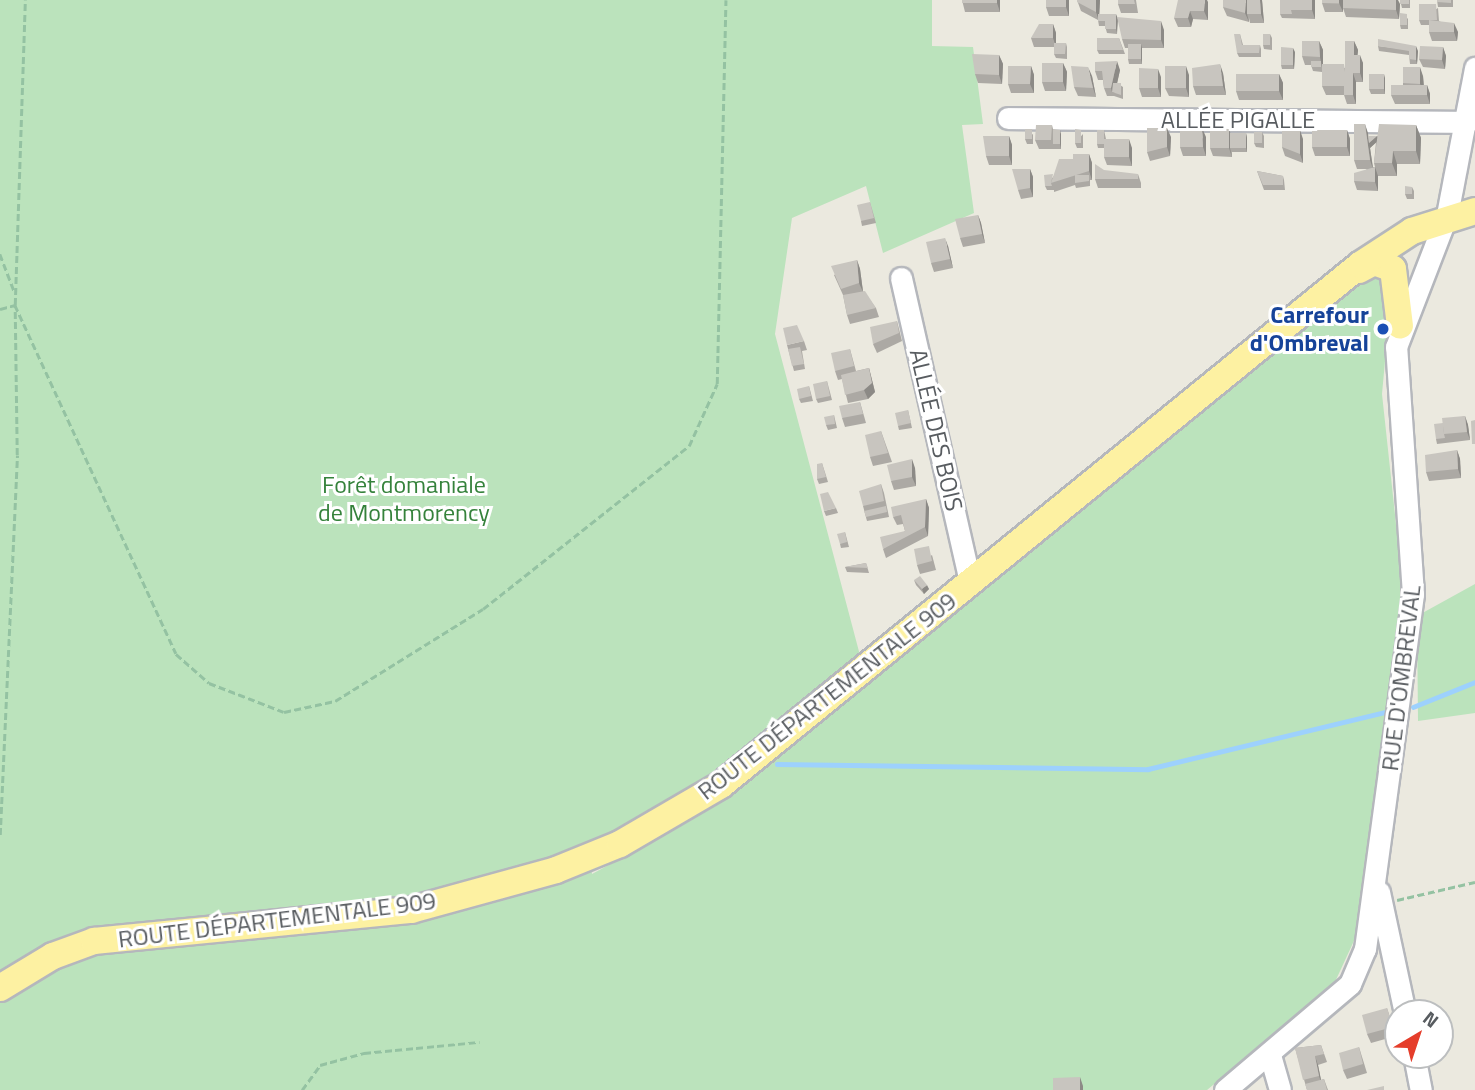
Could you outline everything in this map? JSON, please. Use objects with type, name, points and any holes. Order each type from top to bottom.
[{"type":"main road","name":"ROUTE DÉPARTEMENTALE 909","points":[[0,988],[53,956],[94,941],[411,910],[590,858],[721,785],[1334,285],[1384,248],[1447,215],[1475,211]]},
{"type":"main road","points":[[1334,285],[1374,262],[1385,264],[1396,276],[1400,326]]},
{"type":"street","name":"RUE D'OMBREVAL","points":[[1225,1090],[1270,1055],[1356,975],[1376,880],[1413,594],[1394,367],[1400,326],[1447,215],[1475,68]]},
{"type":"street","name":"ALLÉE PIGALLE","points":[[1008,118],[1467,121]]},
{"type":"street","name":"ALLÉE DES BOIS","points":[[901,278],[970,582]]},
{"type":"street","points":[[1376,880],[1402,999]]},
{"type":"street","points":[[1270,1055],[1280,1090]]},
{"type":"street","points":[[1417,1069],[1421,1090]]},
{"type":"path","points":[[0,834],[17,455],[15,293],[25,0]]},
{"type":"path","points":[[15,305],[176,654],[209,684],[284,712],[335,701],[483,609],[689,446],[717,384],[726,0]]},
{"type":"path","points":[[0,254],[15,293]]},
{"type":"path","points":[[0,309],[15,305]]},
{"type":"path","points":[[1381,903],[1475,882]]},
{"type":"path","points":[[302,1090],[320,1065],[364,1053],[479,1042]]},
{"type":"green space","name":"Forêt domaniale de Montmorency","points":[[0,0],[932,0],[932,46],[973,47],[983,124],[962,125],[974,213],[883,253],[866,186],[792,218],[775,334],[866,678],[590,858],[592,874],[688,822],[775,761],[1128,466],[1376,270],[1392,285],[1382,394],[1400,561],[1400,624],[1359,930],[1334,984],[1207,1090],[0,1090]]},
{"type":"green space","points":[[1475,584],[1475,713],[1418,721],[1417,616]]},
{"type":"building","points":[[962,0],[997,0],[997,3],[962,3]]},
{"type":"building","points":[[1046,0],[1066,0],[1066,7],[1046,7]]},
{"type":"building","points":[[1096,0],[1096,12],[1077,2]]},
{"type":"building","points":[[1118,0],[1134,0],[1135,4],[1118,4]]},
{"type":"building","points":[[1178,0],[1205,0],[1204,11],[1190,11],[1188,18],[1174,18]]},
{"type":"building","points":[[1223,0],[1246,0],[1245,13],[1223,7]]},
{"type":"building","points":[[1247,0],[1260,0],[1261,14],[1247,14]]},
{"type":"building","points":[[1280,0],[1291,0],[1292,14],[1280,14]]},
{"type":"building","points":[[1291,0],[1312,0],[1312,10],[1291,10]]},
{"type":"building","points":[[1322,0],[1339,0],[1339,3],[1322,3]]},
{"type":"building","points":[[1343,0],[1396,0],[1396,10],[1343,8]]},
{"type":"building","points":[[1400,0],[1409,0],[1409,4],[1400,4]]},
{"type":"building","points":[[1451,0],[1451,3],[1437,2]]},
{"type":"building","points":[[1419,4],[1436,4],[1437,20],[1419,20]]},
{"type":"building","points":[[1400,13],[1407,14],[1407,25],[1400,25]]},
{"type":"building","points":[[1098,14],[1116,14],[1116,29],[1105,29],[1105,21],[1098,21]]},
{"type":"building","points":[[1117,17],[1161,21],[1161,40],[1122,39]]},
{"type":"building","points":[[1429,20],[1454,23],[1454,32],[1429,32]]},
{"type":"building","points":[[1039,24],[1053,24],[1053,38],[1031,38]]},
{"type":"building","points":[[1234,34],[1240,34],[1242,45],[1260,45],[1259,53],[1237,53]]},
{"type":"building","points":[[1263,34],[1270,34],[1270,45],[1263,45]]},
{"type":"building","points":[[1097,38],[1119,38],[1123,50],[1097,50]]},
{"type":"building","points":[[1378,39],[1416,46],[1416,60],[1409,59],[1409,51],[1378,46]]},
{"type":"building","points":[[1302,41],[1319,41],[1320,57],[1302,56]]},
{"type":"building","points":[[1345,41],[1354,41],[1354,55],[1360,55],[1360,73],[1353,73],[1353,95],[1344,95],[1344,86],[1322,86],[1322,64],[1344,64],[1345,72]]},
{"type":"building","points":[[1054,43],[1066,43],[1065,54],[1054,54]]},
{"type":"building","points":[[1128,44],[1141,44],[1141,59],[1128,59]]},
{"type":"building","points":[[1420,46],[1443,47],[1442,60],[1419,59]]},
{"type":"building","points":[[1281,47],[1293,48],[1293,65],[1281,65]]},
{"type":"building","points":[[972,54],[999,55],[999,75],[975,74]]},
{"type":"building","points":[[1117,61],[1111,88],[1104,88],[1102,71],[1095,71],[1095,62]]},
{"type":"building","points":[[1311,61],[1321,61],[1321,67],[1311,67]]},
{"type":"building","points":[[1042,63],[1063,63],[1063,82],[1042,82]]},
{"type":"building","points":[[1220,64],[1223,86],[1193,86],[1192,68]]},
{"type":"building","points":[[1008,66],[1031,66],[1030,84],[1008,84]]},
{"type":"building","points":[[1071,66],[1088,67],[1093,88],[1074,87]]},
{"type":"building","points":[[1165,66],[1186,66],[1186,88],[1165,88]]},
{"type":"building","points":[[1403,67],[1420,67],[1420,84],[1403,83]]},
{"type":"building","points":[[1139,68],[1158,69],[1158,88],[1139,88]]},
{"type":"building","points":[[1236,74],[1279,74],[1279,91],[1236,91]]},
{"type":"building","points":[[1369,74],[1384,74],[1384,89],[1369,89]]},
{"type":"building","points":[[1113,83],[1121,83],[1121,95],[1112,92]]},
{"type":"building","points":[[1391,85],[1427,85],[1427,95],[1391,95]]},
{"type":"building","points":[[1354,124],[1365,124],[1370,160],[1354,160]]},
{"type":"building","points":[[1379,124],[1416,125],[1416,151],[1393,151],[1392,163],[1374,163]]},
{"type":"building","points":[[1036,125],[1052,125],[1051,140],[1035,140]]},
{"type":"building","points":[[1147,128],[1167,128],[1167,147],[1147,152]]},
{"type":"building","points":[[1180,128],[1202,128],[1203,147],[1180,147]]},
{"type":"building","points":[[1210,128],[1229,129],[1229,148],[1210,148]]},
{"type":"building","points":[[1025,129],[1032,129],[1032,139],[1025,139]]},
{"type":"building","points":[[1053,129],[1060,130],[1060,144],[1053,144]]},
{"type":"building","points":[[1075,129],[1081,130],[1081,143],[1075,143]]},
{"type":"building","points":[[1282,129],[1300,130],[1300,154],[1282,147]]},
{"type":"building","points":[[1097,130],[1104,130],[1104,144],[1097,144]]},
{"type":"building","points":[[1312,130],[1347,130],[1347,147],[1312,147]]},
{"type":"building","points":[[1254,132],[1262,132],[1262,143],[1254,143]]},
{"type":"building","points":[[1230,133],[1246,133],[1246,148],[1230,148]]},
{"type":"building","points":[[983,136],[1009,136],[1009,156],[986,156]]},
{"type":"building","points":[[1368,136],[1377,136],[1369,143]]},
{"type":"building","points":[[1104,139],[1129,139],[1129,157],[1104,157]]},
{"type":"building","points":[[1073,154],[1089,154],[1089,171],[1051,183],[1059,159],[1073,159]]},
{"type":"building","points":[[1095,164],[1104,170],[1138,174],[1138,179],[1095,179]]},
{"type":"building","points":[[1375,167],[1375,182],[1354,181],[1354,173]]},
{"type":"building","points":[[1012,169],[1030,169],[1030,188],[1018,190]]},
{"type":"building","points":[[1257,171],[1283,176],[1283,185],[1263,185]]},
{"type":"building","points":[[1053,174],[1052,186],[1045,186],[1044,175]]},
{"type":"building","points":[[1075,175],[1089,175],[1089,181],[1075,183]]},
{"type":"building","points":[[1405,186],[1412,187],[1412,194],[1405,194]]},
{"type":"building","points":[[870,202],[874,218],[861,221],[857,205]]},
{"type":"building","points":[[978,215],[982,234],[960,238],[955,219]]},
{"type":"building","points":[[945,238],[950,259],[931,263],[926,242]]},
{"type":"building","points":[[857,260],[859,283],[841,289],[831,266]]},
{"type":"building","points":[[865,291],[876,308],[847,315],[843,295]]},
{"type":"building","points":[[897,321],[899,333],[873,344],[870,327]]},
{"type":"building","points":[[797,325],[804,341],[787,345],[783,328]]},
{"type":"building","points":[[800,347],[804,364],[792,366],[788,349]]},
{"type":"building","points":[[850,349],[854,366],[835,371],[831,353]]},
{"type":"building","points":[[869,368],[872,383],[864,390],[845,395],[841,375]]},
{"type":"building","points":[[827,381],[830,396],[816,399],[813,384]]},
{"type":"building","points":[[809,386],[811,396],[799,399],[797,389]]},
{"type":"building","points":[[860,402],[863,414],[842,418],[839,406]]},
{"type":"building","points":[[908,410],[911,423],[898,426],[895,413]]},
{"type":"building","points":[[834,415],[835,424],[826,425],[824,417]]},
{"type":"building","points":[[1465,416],[1467,432],[1444,434],[1442,418]]},
{"type":"building","points":[[1475,420],[1475,444],[1472,444],[1471,421]]},
{"type":"building","points":[[1443,423],[1445,438],[1436,439],[1434,424]]},
{"type":"building","points":[[881,431],[888,453],[870,457],[865,435]]},
{"type":"building","points":[[1457,450],[1458,469],[1426,472],[1425,455]]},
{"type":"building","points":[[912,459],[912,477],[891,481],[887,465]]},
{"type":"building","points":[[822,463],[826,477],[817,479],[817,464]]},
{"type":"building","points":[[881,484],[884,501],[863,506],[859,491]]},
{"type":"building","points":[[828,492],[836,508],[824,511],[820,494]]},
{"type":"building","points":[[926,499],[925,527],[883,549],[880,537],[905,531],[901,515],[893,517],[891,507]]},
{"type":"building","points":[[886,506],[887,512],[866,517],[864,511]]},
{"type":"building","points":[[845,532],[847,542],[840,544],[837,534]]},
{"type":"building","points":[[929,546],[932,561],[917,565],[914,549]]},
{"type":"building","points":[[866,563],[868,568],[845,567]]},
{"type":"building","points":[[920,576],[927,585],[922,589],[914,580]]},
{"type":"building","points":[[1384,1009],[1384,1029],[1367,1034],[1362,1015]]},
{"type":"building","points":[[1321,1045],[1324,1054],[1315,1056],[1319,1076],[1303,1080],[1295,1048]]},
{"type":"building","points":[[1359,1047],[1363,1064],[1343,1070],[1339,1053]]},
{"type":"building","points":[[1080,1077],[1080,1090],[1053,1090],[1053,1078]]},
{"type":"building","points":[[1324,1079],[1327,1090],[1307,1090],[1305,1084]]},
{"type":"building","points":[[1384,1086],[1384,1090],[1367,1090]]},
{"type":"waterway","points":[[1413,707],[1475,682]]},
{"type":"waterway","points":[[777,764],[1148,769],[1386,712]]},
{"type":"place","name":"Carrefour d'Ombreval","points":[[1383,329]]}]
